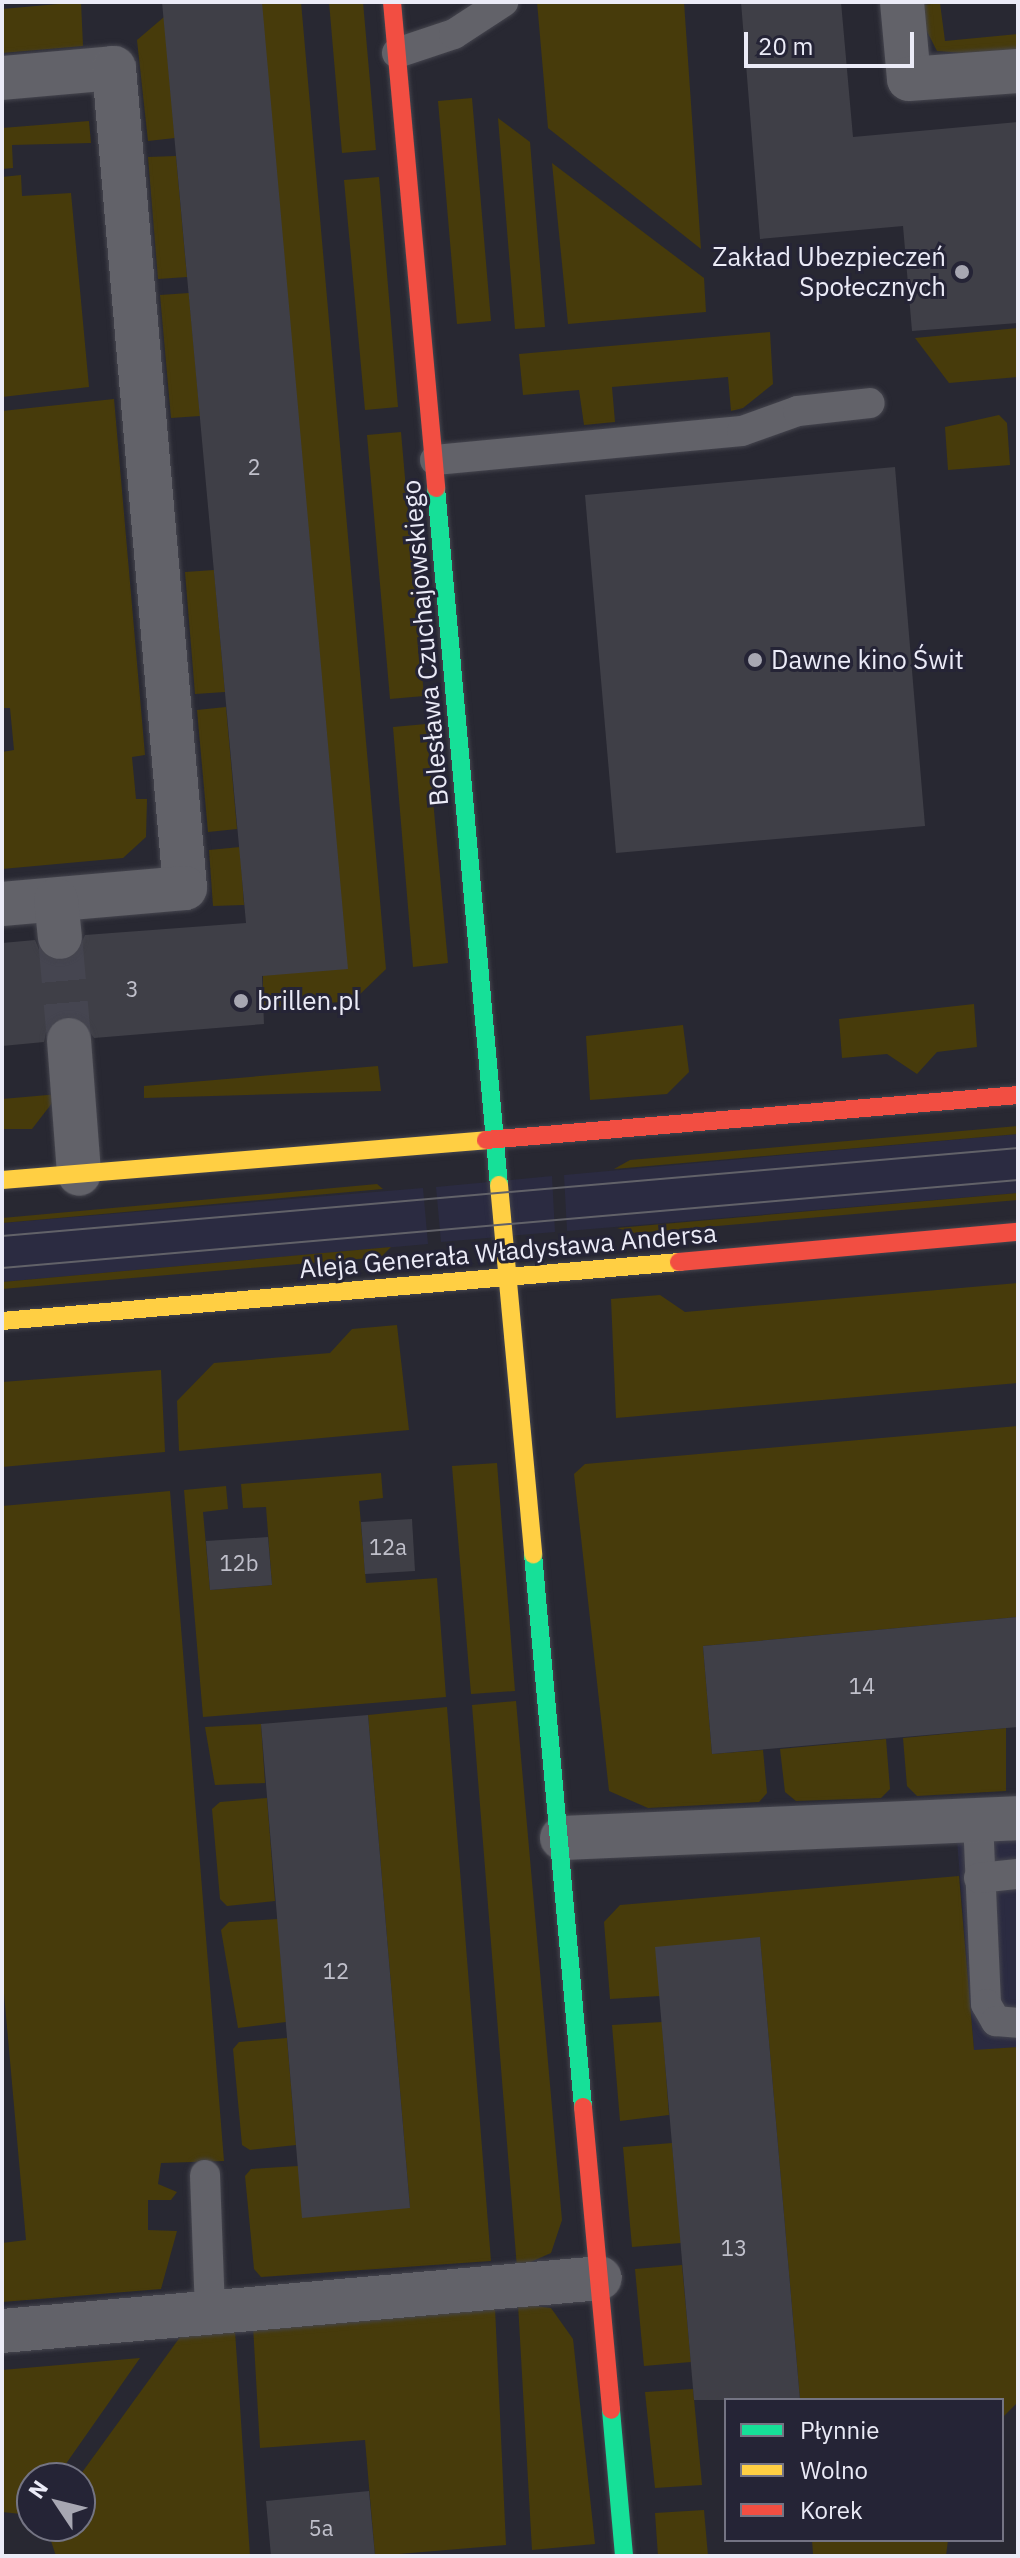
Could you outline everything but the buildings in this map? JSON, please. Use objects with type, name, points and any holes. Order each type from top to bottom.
[{"type":"street","name":"Bolesława Czuchajowskiego","points":[[392,2],[562,1838],[624,2556]]},
{"type":"street","points":[[902,2],[909,79],[1018,71]]},
{"type":"street","points":[[2,78],[114,68],[185,888],[58,919],[2,904]]},
{"type":"street","points":[[69,1040],[79,1174]]},
{"type":"street","points":[[2,1180],[1018,1095]]},
{"type":"street","name":"Aleja Generała Władysława Andersa","points":[[2,1321],[1018,1232]]},
{"type":"street","points":[[562,1838],[998,1819]]},
{"type":"street","points":[[2,2331],[600,2278]]},
{"type":"lane","points":[[397,53],[454,34],[503,2]]},
{"type":"lane","points":[[435,460],[742,431],[798,411],[870,403]]},
{"type":"lane","points":[[998,1819],[979,1878],[986,2004],[996,2021],[1018,2023]]},
{"type":"lane","points":[[979,1878],[1018,1874]]},
{"type":"lane","points":[[205,2175],[210,2313]]},
{"type":"shaded area","points":[[81,2],[83,46],[2,53],[2,9]]},
{"type":"shaded area","points":[[262,2],[301,2],[386,969],[353,1001],[263,1008]]},
{"type":"shaded area","points":[[329,2],[363,2],[376,150],[342,153]]},
{"type":"shaded area","points":[[537,2],[684,2],[701,249],[548,128]]},
{"type":"shaded area","points":[[940,3],[945,41],[1018,34],[1018,57],[937,51],[914,6]]},
{"type":"shaded area","points":[[164,17],[175,138],[148,141],[137,40]]},
{"type":"shaded area","points":[[472,98],[491,321],[457,324],[438,101]]},
{"type":"shaded area","points":[[498,118],[530,142],[545,327],[515,329]]},
{"type":"shaded area","points":[[89,121],[91,143],[12,145],[13,168],[2,169],[2,128]]},
{"type":"shaded area","points":[[176,156],[187,277],[158,279],[148,157]]},
{"type":"shaded area","points":[[552,163],[704,278],[706,312],[568,324]]},
{"type":"shaded area","points":[[21,175],[22,196],[71,193],[89,387],[2,397],[2,177]]},
{"type":"shaded area","points":[[379,177],[398,407],[365,410],[344,180]]},
{"type":"shaded area","points":[[189,293],[200,416],[171,418],[160,295]]},
{"type":"shaded area","points":[[1018,328],[1018,377],[949,383],[915,338]]},
{"type":"shaded area","points":[[770,332],[773,384],[743,408],[731,411],[728,377],[612,387],[615,422],[584,425],[579,390],[523,395],[519,354]]},
{"type":"shaded area","points":[[114,399],[145,755],[132,757],[136,799],[147,799],[146,837],[123,858],[2,869],[2,752],[14,750],[10,708],[2,708],[2,411]]},
{"type":"shaded area","points":[[999,415],[1007,423],[1010,465],[948,470],[945,427]]},
{"type":"shaded area","points":[[401,432],[424,696],[390,699],[367,435]]},
{"type":"shaded area","points":[[214,570],[225,692],[195,694],[185,572]]},
{"type":"shaded area","points":[[226,707],[237,829],[208,832],[197,710]]},
{"type":"shaded area","points":[[426,724],[448,963],[413,967],[393,727]]},
{"type":"shaded area","points":[[240,847],[244,905],[213,906],[209,850]]},
{"type":"shaded area","points":[[974,1004],[977,1047],[937,1052],[917,1074],[887,1054],[842,1058],[839,1019]]},
{"type":"shaded area","points":[[683,1025],[689,1072],[667,1094],[590,1100],[586,1036]]},
{"type":"shaded area","points":[[378,1066],[381,1091],[144,1098],[144,1086]]},
{"type":"shaded area","points":[[59,1094],[32,1129],[2,1129],[2,1099]]},
{"type":"shaded area","points":[[1018,1126],[1018,1134],[614,1169],[630,1160]]},
{"type":"shaded area","points":[[1018,1134],[1018,1193],[567,1231],[564,1175]]},
{"type":"shaded area","points":[[552,1176],[555,1232],[441,1242],[436,1187]]},
{"type":"shaded area","points":[[377,1184],[383,1189],[2,1223],[2,1218]]},
{"type":"shaded area","points":[[423,1188],[428,1244],[2,1282],[2,1223]]},
{"type":"shaded area","points":[[1018,1193],[1018,1200],[635,1233],[617,1228]]},
{"type":"shaded area","points":[[391,1247],[381,1257],[2,1289],[2,1282]]},
{"type":"shaded area","points":[[1018,1283],[1018,1383],[616,1418],[611,1299],[660,1295],[685,1312]]},
{"type":"shaded area","points":[[397,1325],[409,1430],[179,1451],[177,1401],[214,1363],[330,1353],[352,1329]]},
{"type":"shaded area","points":[[161,1370],[165,1452],[2,1467],[2,1382]]},
{"type":"shaded area","points":[[1018,1426],[1018,1617],[703,1646],[712,1754],[763,1750],[767,1793],[759,1802],[648,1808],[609,1791],[574,1474],[585,1464]]},
{"type":"shaded area","points":[[497,1463],[515,1691],[471,1694],[452,1466]]},
{"type":"shaded area","points":[[381,1473],[383,1498],[359,1501],[366,1583],[437,1578],[446,1697],[203,1717],[184,1490],[226,1486],[228,1509],[203,1512],[210,1590],[272,1585],[266,1507],[243,1508],[241,1484]]},
{"type":"shaded area","points":[[170,1491],[224,2161],[161,2163],[158,2184],[177,2192],[171,2200],[148,2200],[148,2230],[177,2231],[161,2289],[2,2302],[2,2243],[26,2240],[2,1971],[2,1506]]},
{"type":"shaded area","points":[[516,1701],[562,2220],[551,2253],[517,2268],[472,1705]]},
{"type":"shaded area","points":[[447,1707],[491,2261],[261,2277],[254,2269],[245,2176],[251,2169],[298,2166],[410,2208],[368,1715]]},
{"type":"shaded area","points":[[261,1724],[265,1783],[215,1785],[205,1727]]},
{"type":"shaded area","points":[[1006,1728],[1006,1791],[917,1796],[907,1786],[903,1738]]},
{"type":"shaded area","points":[[886,1739],[890,1789],[881,1798],[796,1801],[785,1792],[780,1749]]},
{"type":"shaded area","points":[[267,1798],[275,1901],[227,1906],[220,1899],[212,1809],[220,1802]]},
{"type":"shaded area","points":[[1018,1831],[1018,2047],[974,2051],[957,1840]]},
{"type":"shaded area","points":[[959,1876],[974,2050],[1018,2047],[1018,2402],[1004,2416],[1004,2398],[800,2398],[760,1938],[660,1996],[610,1999],[604,1922],[620,1905]]},
{"type":"shaded area","points":[[278,1919],[286,2022],[238,2028],[221,1930],[229,1922]]},
{"type":"shaded area","points":[[662,2022],[669,2115],[620,2121],[612,2025]]},
{"type":"shaded area","points":[[287,2038],[296,2145],[250,2150],[242,2145],[233,2049],[239,2042]]},
{"type":"shaded area","points":[[672,2143],[681,2243],[632,2247],[623,2147]]},
{"type":"shaded area","points":[[682,2265],[691,2362],[644,2366],[635,2269]]},
{"type":"shaded area","points":[[518,2304],[551,2308],[573,2339],[595,2544],[532,2550]]},
{"type":"shaded area","points":[[495,2308],[506,2545],[375,2556],[365,2440],[260,2448],[253,2326]]},
{"type":"shaded area","points":[[235,2331],[250,2556],[56,2556],[51,2542],[96,2542],[96,2462],[90,2462],[183,2333]]},
{"type":"shaded area","points":[[140,2358],[67,2462],[16,2462],[16,2513],[2,2512],[2,2370]]},
{"type":"shaded area","points":[[693,2389],[702,2485],[655,2488],[645,2392]]},
{"type":"shaded area","points":[[704,2510],[708,2556],[658,2556],[655,2513]]},
{"type":"shaded area","points":[[812,2542],[948,2542],[946,2556],[788,2556],[813,2554]]},
{"type":"tunnel","points":[[60,937],[69,1040]]},
{"type":"tram line","points":[[2,1236],[1018,1148]]},
{"type":"tram line","points":[[2,1268],[1018,1180]]},
{"type":"traffic: fast","points":[[436,488],[499,1185]]},
{"type":"traffic: fast","points":[[533,1554],[583,2107]]},
{"type":"traffic: fast","points":[[611,2410],[624,2556]]},
{"type":"traffic: slow","points":[[2,1180],[486,1140]]},
{"type":"traffic: slow","points":[[499,1185],[533,1554]]},
{"type":"traffic: slow","points":[[2,1321],[679,1262]]},
{"type":"traffic: jam","points":[[392,2],[436,488]]},
{"type":"traffic: jam","points":[[486,1140],[1018,1095]]},
{"type":"traffic: jam","points":[[679,1262],[1018,1232]]},
{"type":"traffic: jam","points":[[583,2107],[611,2410]]},
{"type":"place","name":"Zakład Ubezpieczeń Społecznych","points":[[962,272]]},
{"type":"place","name":"Dawne kino Świt","points":[[755,660]]},
{"type":"place","name":"brillen.pl","points":[[241,1001]]}]
